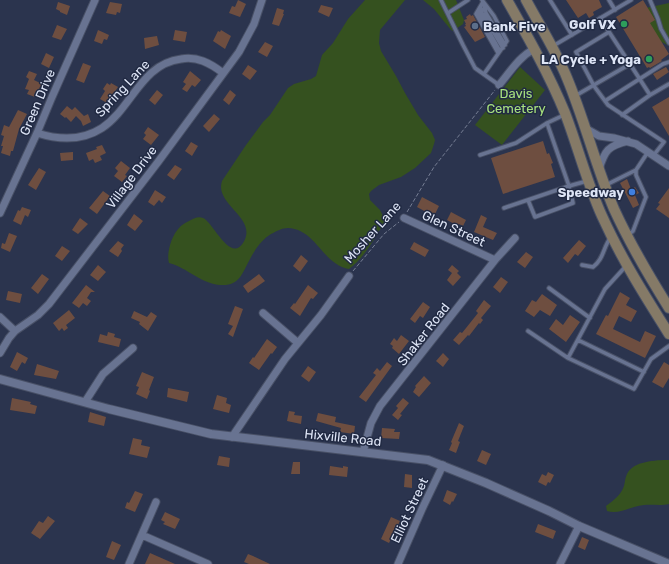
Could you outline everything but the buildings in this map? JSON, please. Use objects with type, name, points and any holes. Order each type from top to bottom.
[{"type":"main road","points":[[507,0],[546,71],[565,114],[588,180],[611,236],[626,265],[669,334]]},
{"type":"main road","points":[[526,0],[567,78],[614,209],[649,276],[669,308]]},
{"type":"street","name":"Green Drive","points":[[0,213],[37,133],[49,102],[95,0]]},
{"type":"street","name":"Village Drive","points":[[0,353],[15,331],[38,315],[53,300],[240,52],[250,34],[262,0]]},
{"type":"street","points":[[499,85],[523,56],[534,49]]},
{"type":"street","name":"Spring Lane","points":[[37,133],[53,138],[69,139],[94,132],[112,119],[150,73],[161,65],[173,60],[186,58],[198,59],[212,65],[223,73]]},
{"type":"street","points":[[585,128],[599,136],[628,141],[636,144],[669,166]]},
{"type":"street","points":[[599,170],[607,150],[613,146],[628,141]]},
{"type":"street","name":"Glen Street","points":[[404,218],[495,260]]},
{"type":"street","name":"Shaker Road","points":[[363,452],[371,423],[380,406],[495,260],[515,238]]},
{"type":"street","name":"Mosher Lane","points":[[232,437],[298,343],[321,315],[349,276]]},
{"type":"street","points":[[263,313],[298,343]]},
{"type":"street","points":[[0,317],[15,331]]},
{"type":"street","points":[[85,402],[103,374],[133,348]]},
{"type":"street","name":"Hixville Road","points":[[0,379],[211,434],[419,458],[443,465],[536,505],[579,526],[669,564]]},
{"type":"street","name":"Elliot Street","points":[[398,564],[443,465]]},
{"type":"street","points":[[129,564],[156,502]]},
{"type":"street","points":[[560,564],[579,526]]},
{"type":"street","points":[[142,535],[208,564]]},
{"type":"lane","points":[[441,0],[475,68],[499,85]]},
{"type":"lane","points":[[448,13],[468,0]]},
{"type":"lane","points":[[550,0],[572,36]]},
{"type":"lane","points":[[609,0],[615,10]]},
{"type":"lane","points":[[552,47],[631,0]]},
{"type":"lane","points":[[650,0],[661,29],[669,43]]},
{"type":"lane","points":[[482,1],[476,14],[502,49]]},
{"type":"lane","points":[[482,1],[502,49]]},
{"type":"lane","points":[[600,18],[650,95]]},
{"type":"lane","points":[[609,32],[576,52],[594,86],[608,105],[664,142]]},
{"type":"lane","points":[[484,74],[502,49]]},
{"type":"lane","points":[[606,101],[663,64],[669,62]]},
{"type":"lane","points":[[574,97],[630,64]]},
{"type":"lane","points":[[622,115],[650,95],[669,84]]},
{"type":"lane","points":[[480,155],[516,143],[547,123],[565,114]]},
{"type":"lane","points":[[528,200],[535,218],[573,203],[569,186],[547,123]]},
{"type":"lane","points":[[605,186],[636,170],[664,142],[669,140]]},
{"type":"lane","points":[[627,236],[633,231],[646,197],[636,175],[636,170]]},
{"type":"lane","points":[[504,208],[588,180]]},
{"type":"lane","points":[[582,265],[593,268],[599,263],[611,236]]},
{"type":"lane","points":[[568,358],[605,289],[626,265]]},
{"type":"lane","points":[[549,288],[590,318]]},
{"type":"lane","points":[[528,330],[568,358],[634,389],[651,359],[669,346]]},
{"type":"lane","points":[[578,340],[644,372]]},
{"type":"path","name":"Mosher Lane","points":[[349,276],[384,234],[404,218],[434,167],[499,85]]},
{"type":"green space","points":[[365,0],[405,0],[380,30],[379,43],[381,51],[405,93],[418,115],[432,133],[435,140],[431,153],[415,168],[401,177],[379,185],[369,194],[370,200],[380,210],[385,220],[374,240],[349,269],[332,261],[306,234],[298,230],[288,228],[277,231],[264,239],[258,246],[242,275],[232,284],[227,285],[207,282],[176,265],[169,263],[168,254],[170,244],[176,231],[182,225],[199,217],[207,221],[227,245],[233,248],[238,248],[243,243],[246,234],[245,226],[224,197],[221,190],[222,181],[246,145],[270,115],[288,88],[294,84],[316,76],[322,55],[333,43],[348,19]]},
{"type":"green space","points":[[423,0],[456,0],[464,20],[463,24],[453,31],[451,30],[434,9]]},
{"type":"green space","points":[[669,3],[669,46],[649,35],[646,8]]},
{"type":"green space","name":"Davis Cemetery","points":[[520,67],[545,90],[502,145],[475,125]]},
{"type":"green space","points":[[669,460],[669,504],[639,506],[616,512],[607,511],[606,506],[619,495],[624,486],[626,476],[634,466],[645,462]]},
{"type":"place","name":"Golf VX","points":[[624,24]]},
{"type":"place","name":"Bank Five","points":[[475,26]]},
{"type":"place","name":"LA Cycle + Yoga","points":[[649,59]]},
{"type":"place","name":"Speedway","points":[[632,192]]}]
